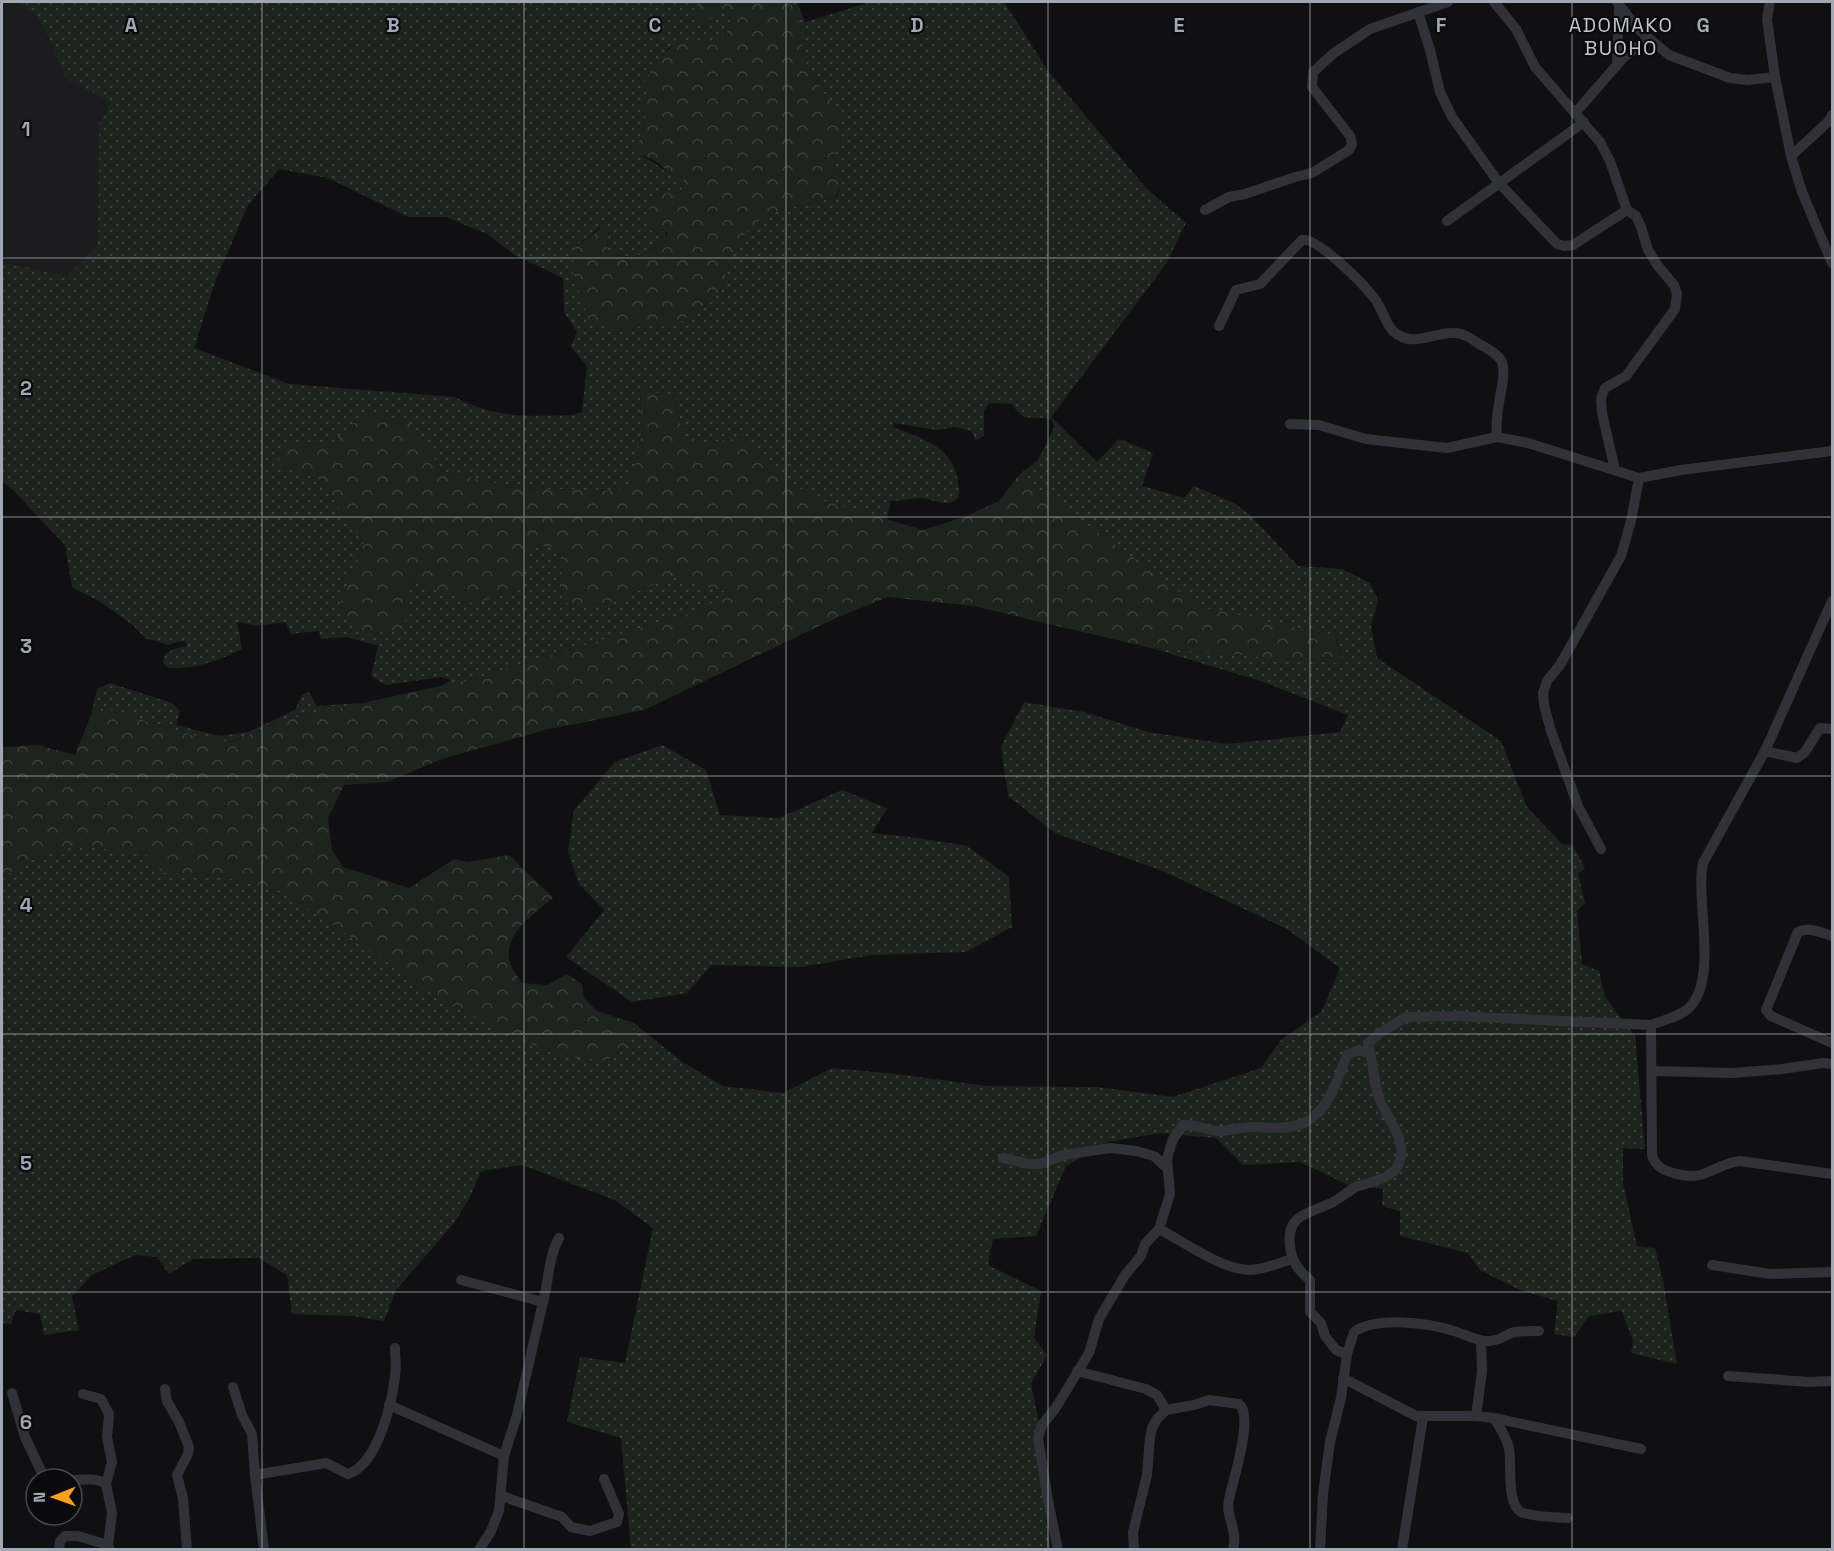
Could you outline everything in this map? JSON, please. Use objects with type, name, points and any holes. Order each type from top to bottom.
[{"type":"street","points":[[1205,210],[1229,197],[1312,173],[1349,150],[1352,144],[1350,136],[1312,87],[1313,72],[1334,53],[1370,29],[1448,2]]},
{"type":"street","points":[[1494,2],[1516,29],[1535,67],[1600,141],[1610,161],[1627,210],[1636,216],[1648,250],[1658,267],[1674,285],[1677,294],[1675,309],[1632,368],[1626,376],[1605,388],[1601,398],[1602,413],[1615,470]]},
{"type":"street","points":[[1617,66],[1618,2]]},
{"type":"street","points":[[1618,2],[1648,39],[1669,55],[1730,78],[1747,80],[1775,77]]},
{"type":"street","points":[[1770,2],[1767,19],[1775,77],[1791,156],[1802,192],[1833,263]]},
{"type":"street","points":[[1418,12],[1440,92],[1452,117],[1499,183],[1557,244],[1573,245],[1627,210]]},
{"type":"street","points":[[1576,112],[1624,57],[1648,39]]},
{"type":"street","points":[[1791,156],[1833,115]]},
{"type":"street","points":[[1447,221],[1584,122]]},
{"type":"street","points":[[1219,326],[1236,290],[1260,284],[1302,240],[1309,239],[1335,257],[1375,300],[1391,329],[1402,338],[1429,339],[1454,333],[1466,336],[1500,358],[1504,367],[1497,418],[1497,437]]},
{"type":"street","points":[[1290,424],[1319,425],[1366,439],[1447,448],[1497,437],[1528,443],[1639,478],[1681,470],[1833,451]]},
{"type":"street","points":[[1600,849],[1578,806],[1551,731],[1544,705],[1544,693],[1547,681],[1560,665],[1621,556],[1631,521],[1639,478]]},
{"type":"street","points":[[1347,1354],[1336,1350],[1325,1336],[1321,1323],[1310,1312],[1310,1280],[1299,1271],[1292,1259],[1290,1241],[1293,1222],[1301,1214],[1317,1210],[1353,1189],[1388,1176],[1399,1165],[1402,1148],[1379,1099],[1368,1043],[1406,1017],[1455,1016],[1652,1025],[1678,1015],[1690,1007],[1703,983],[1705,935],[1700,879],[1703,863],[1765,751],[1833,601]]},
{"type":"street","points":[[1765,751],[1797,758],[1805,752],[1820,728],[1833,729]]},
{"type":"street","points":[[1833,936],[1803,929],[1798,932],[1766,1010],[1771,1016],[1833,1043]]},
{"type":"street","points":[[1652,1025],[1652,1155],[1656,1165],[1666,1171],[1699,1176],[1740,1161],[1833,1174]]},
{"type":"street","points":[[1058,1550],[1038,1438],[1042,1425],[1055,1409],[1089,1353],[1104,1310],[1125,1275],[1141,1256],[1146,1244],[1159,1229],[1170,1194],[1167,1158],[1173,1139],[1183,1125],[1218,1131],[1298,1125],[1312,1118],[1328,1101],[1347,1054],[1359,1050],[1370,1054]]},
{"type":"street","points":[[1652,1071],[1732,1073],[1833,1064]]},
{"type":"street","points":[[1003,1158],[1040,1164],[1063,1155],[1110,1148],[1154,1156],[1168,1169]]},
{"type":"street","points":[[1159,1229],[1232,1267],[1252,1270],[1292,1259]]},
{"type":"street","points":[[479,1550],[492,1531],[502,1496],[504,1456],[517,1415],[549,1279],[550,1265],[559,1238]]},
{"type":"street","points":[[1712,1265],[1770,1274],[1833,1272]]},
{"type":"street","points":[[461,1280],[543,1302]]},
{"type":"street","points":[[1320,1550],[1326,1467],[1341,1398],[1347,1354],[1354,1332],[1368,1324],[1437,1326],[1481,1341],[1500,1340],[1515,1332],[1539,1331]]},
{"type":"street","points":[[1476,1416],[1482,1371],[1481,1341]]},
{"type":"street","points":[[255,1475],[326,1463],[348,1474],[357,1472],[373,1451],[389,1405],[395,1377],[395,1348]]},
{"type":"street","points":[[1077,1371],[1146,1389],[1157,1395],[1166,1410]]},
{"type":"street","points":[[1728,1376],[1809,1382],[1833,1381]]},
{"type":"street","points":[[1343,1378],[1387,1402],[1423,1417],[1437,1414],[1494,1418],[1641,1449]]},
{"type":"street","points":[[233,1388],[252,1434],[258,1512],[264,1550]]},
{"type":"street","points":[[165,1389],[167,1401],[189,1447],[188,1454],[177,1475],[183,1498],[188,1550]]},
{"type":"street","points":[[12,1393],[25,1437],[39,1467]]},
{"type":"street","points":[[59,1550],[60,1541],[65,1536],[78,1536],[109,1547],[112,1513],[106,1484],[112,1462],[107,1437],[108,1409],[101,1399],[83,1394]]},
{"type":"street","points":[[1134,1550],[1133,1532],[1147,1475],[1152,1428],[1166,1410],[1209,1400],[1239,1404],[1243,1407],[1243,1442],[1227,1512],[1234,1536],[1233,1550]]},
{"type":"street","points":[[389,1405],[504,1456]]},
{"type":"street","points":[[1402,1550],[1423,1417]]},
{"type":"street","points":[[1494,1418],[1509,1449],[1512,1496],[1515,1506],[1521,1512],[1568,1518]]},
{"type":"street","points":[[502,1496],[562,1517],[571,1527],[590,1531],[617,1522],[619,1514],[604,1479]]},
{"type":"street","points":[[84,1480],[101,1480],[106,1484]]},
{"type":"shaded area","points":[[2,2],[17,2],[26,6],[51,37],[65,78],[111,101],[99,124],[98,245],[67,276],[2,262]]},
{"type":"green space","points":[[17,2],[698,2],[694,12],[705,22],[724,10],[731,15],[729,29],[722,39],[715,45],[707,42],[677,44],[668,48],[643,85],[647,95],[641,108],[646,118],[639,141],[643,157],[672,175],[683,178],[684,185],[679,193],[658,194],[667,239],[645,253],[631,257],[623,256],[607,249],[609,230],[599,227],[575,246],[720,293],[731,256],[750,227],[772,212],[837,197],[841,185],[832,158],[840,143],[843,113],[825,95],[804,60],[801,29],[792,2],[797,2],[805,22],[871,2],[1004,2],[1048,71],[1146,188],[1186,223],[1166,264],[1051,417],[1097,462],[1119,439],[1153,453],[1142,486],[1184,498],[1194,486],[1234,503],[1250,515],[1298,566],[1342,569],[1370,583],[1378,600],[1371,626],[1377,658],[1501,741],[1527,807],[1562,844],[1573,845],[1585,869],[1578,873],[1585,903],[1577,911],[1582,964],[1599,971],[1605,997],[1635,1036],[1645,1149],[1623,1148],[1623,1183],[1637,1246],[1655,1248],[1663,1280],[1677,1364],[1631,1353],[1633,1341],[1622,1311],[1589,1316],[1574,1337],[1554,1334],[1558,1301],[1520,1290],[1480,1270],[1468,1253],[1400,1236],[1400,1211],[1382,1206],[1383,1189],[1348,1185],[1300,1162],[1243,1165],[1216,1138],[1160,1133],[1107,1142],[1066,1166],[1036,1236],[993,1239],[988,1265],[1041,1291],[1034,1338],[1047,1355],[1031,1384],[1039,1422],[1033,1436],[1051,1549],[631,1549],[621,1438],[567,1422],[580,1357],[625,1363],[653,1228],[615,1200],[522,1165],[481,1171],[470,1197],[455,1222],[396,1290],[384,1321],[352,1316],[292,1314],[287,1275],[259,1258],[193,1259],[169,1274],[157,1257],[135,1255],[92,1275],[72,1296],[79,1330],[44,1335],[40,1314],[16,1310],[11,1324],[2,1323],[2,877],[42,854],[80,845],[145,853],[163,873],[213,874],[281,891],[357,941],[608,1060],[631,1042],[634,1023],[681,1061],[723,1086],[783,1093],[832,1068],[986,1086],[1098,1087],[1173,1097],[1261,1068],[1281,1040],[1322,1011],[1340,968],[1287,929],[1163,871],[1055,833],[1008,796],[1001,747],[1024,702],[1084,712],[1148,732],[1228,744],[1340,732],[1348,715],[1261,681],[1151,648],[1343,663],[1336,636],[1201,608],[1019,475],[1038,460],[1054,428],[1052,420],[1021,415],[1012,404],[989,403],[984,411],[984,436],[976,440],[971,431],[955,427],[938,430],[893,423],[894,428],[932,443],[949,458],[955,469],[959,497],[955,501],[946,503],[922,498],[891,500],[887,520],[817,499],[775,473],[740,437],[707,443],[683,435],[675,395],[640,392],[642,435],[630,486],[613,491],[518,488],[442,471],[412,424],[331,444],[290,443],[282,466],[320,480],[364,544],[337,612],[407,580],[475,603],[531,547],[560,545],[562,602],[604,605],[672,577],[727,592],[705,608],[478,678],[442,686],[451,680],[441,677],[386,685],[371,676],[378,646],[347,637],[321,639],[319,631],[290,634],[286,622],[256,626],[237,622],[242,649],[207,663],[169,668],[163,663],[165,654],[176,648],[187,646],[185,641],[169,645],[145,638],[134,626],[102,603],[72,587],[65,545],[2,481],[2,262],[67,276],[98,245],[99,124],[111,102],[65,78],[48,35],[27,8]],"holes":[[[279,169],[328,178],[408,217],[446,217],[487,234],[515,255],[563,278],[564,312],[577,332],[571,347],[587,366],[582,412],[572,415],[512,415],[484,409],[455,397],[289,384],[194,348],[215,282],[248,205]]]},
{"type":"green space","points":[[698,2],[792,2],[801,29],[804,60],[825,95],[843,112],[840,143],[832,158],[841,185],[836,197],[772,212],[750,227],[731,256],[720,293],[680,322],[615,329],[588,319],[572,270],[575,246],[605,226],[609,230],[607,249],[623,257],[646,253],[667,239],[667,232],[651,231],[647,226],[650,203],[658,194],[679,193],[684,185],[683,179],[673,176],[655,161],[634,149],[646,118],[638,104],[647,95],[642,85],[656,63],[670,48],[688,41],[715,45],[727,32],[731,15],[724,10],[705,22],[696,19],[694,12]]},
{"type":"green space","points":[[640,391],[675,395],[683,435],[707,443],[740,437],[775,473],[817,499],[923,530],[964,517],[999,501],[1019,475],[1201,607],[1335,636],[1343,663],[1151,648],[973,606],[888,597],[836,618],[644,710],[545,730],[442,759],[387,782],[344,785],[328,818],[332,850],[343,867],[409,888],[454,859],[468,862],[509,855],[553,898],[529,917],[515,933],[509,952],[510,962],[522,983],[547,985],[567,974],[582,984],[584,998],[597,1011],[634,1023],[631,1042],[608,1060],[561,1057],[489,1025],[433,995],[281,891],[213,874],[163,873],[145,853],[80,846],[42,854],[2,877],[2,747],[38,745],[75,755],[91,715],[102,708],[196,736],[231,742],[284,720],[478,678],[705,608],[726,592],[672,577],[604,605],[562,603],[560,546],[531,547],[520,588],[475,604],[408,580],[405,629],[366,634],[337,612],[364,544],[320,480],[282,466],[277,455],[290,443],[331,444],[365,412],[412,424],[442,471],[518,488],[613,491],[630,486],[642,435]]},
{"type":"green space","points":[[110,683],[172,703],[180,711],[176,725],[220,736],[248,732],[295,710],[302,695],[308,692],[316,706],[363,703],[284,720],[230,742],[196,736],[102,708],[91,715],[97,689]]},
{"type":"green space","points":[[662,745],[706,770],[720,815],[779,818],[842,790],[887,808],[872,833],[967,846],[1009,877],[1012,927],[966,952],[872,955],[801,967],[711,965],[687,993],[632,1002],[566,957],[604,910],[579,884],[568,851],[574,810],[615,762]]},
{"type":"district","name":"ADOMAKO BUOHO","points":[[1621,36]]}]
